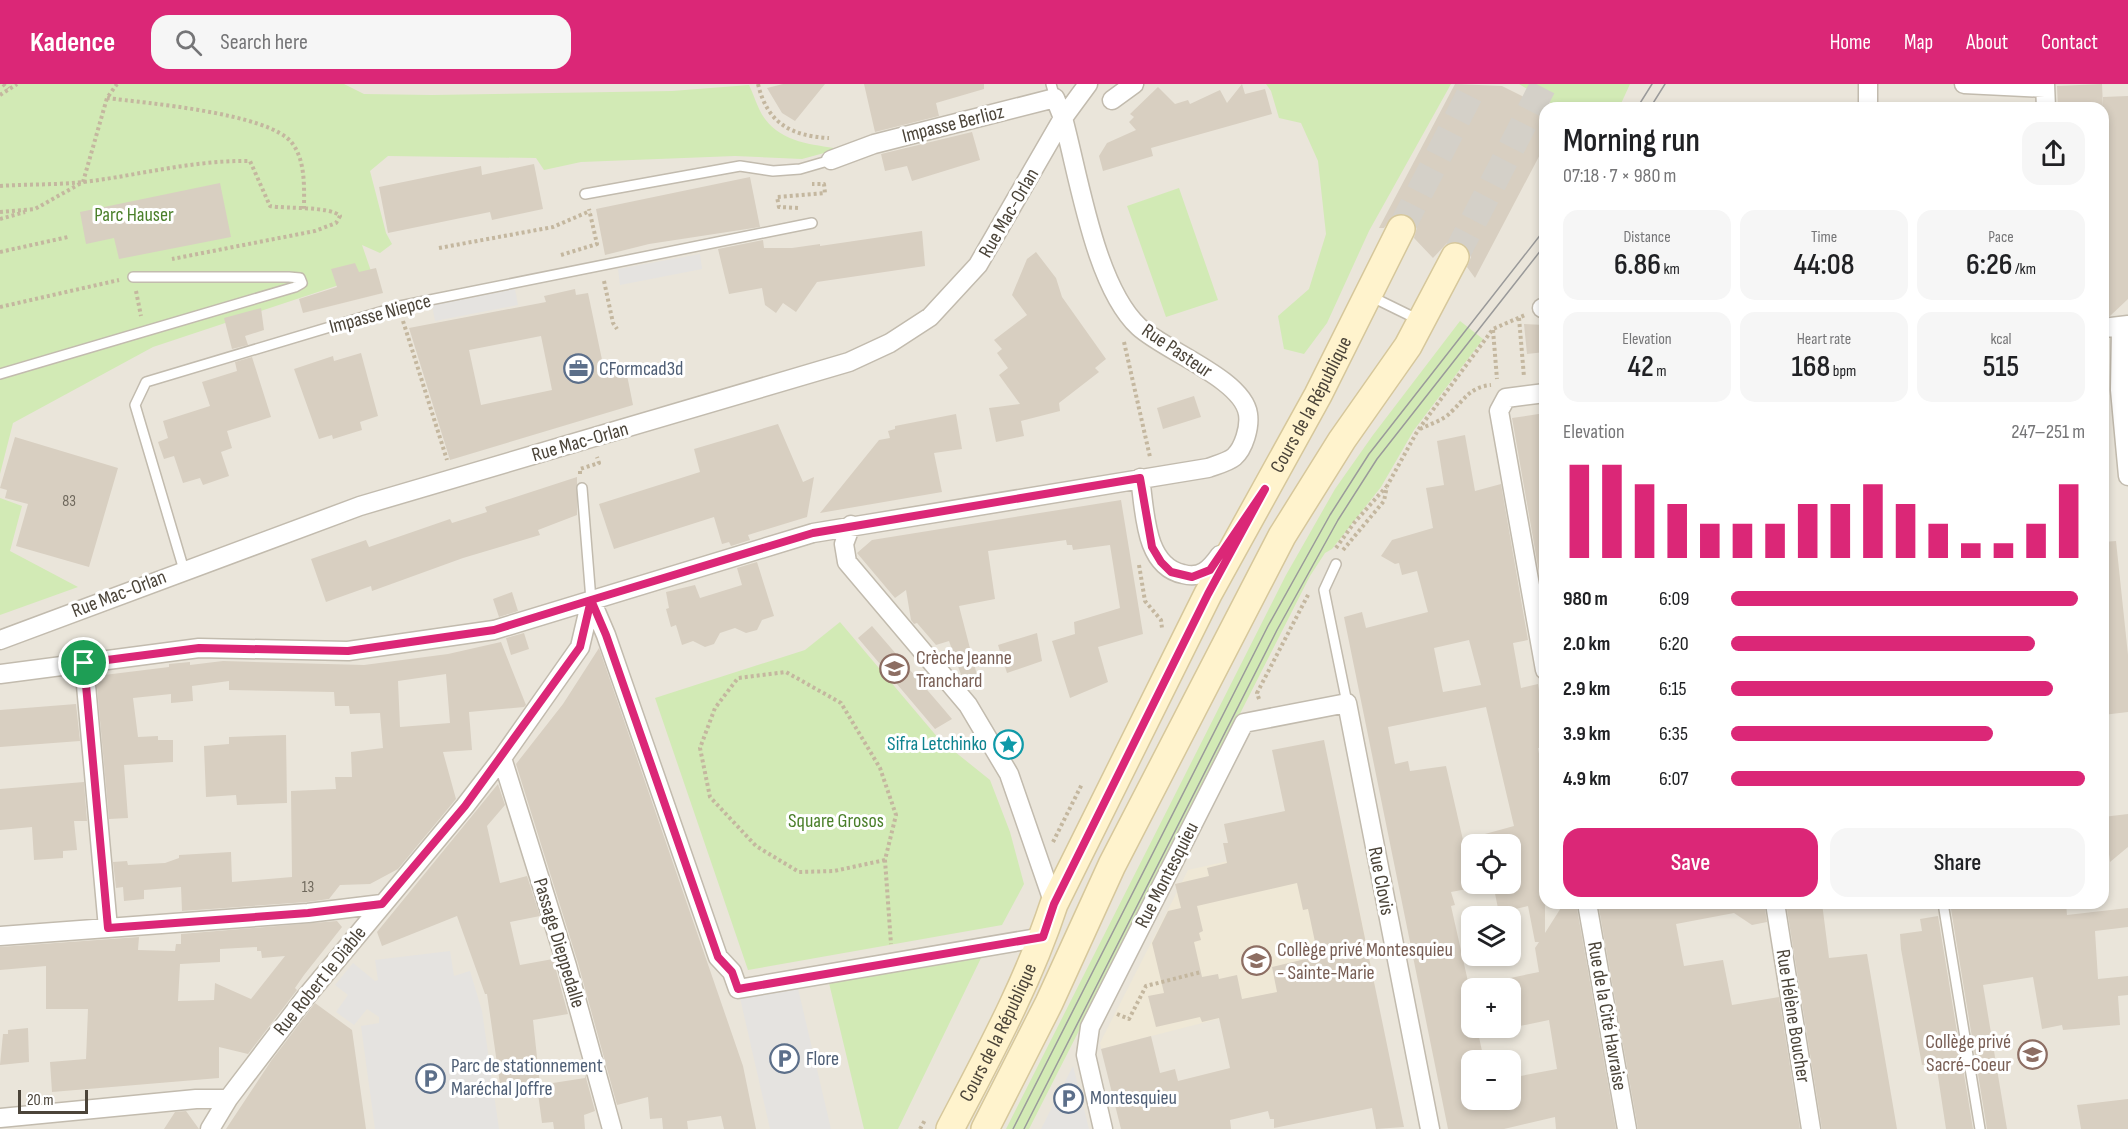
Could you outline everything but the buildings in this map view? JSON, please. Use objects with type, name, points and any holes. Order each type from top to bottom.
[{"type":"main road","name":"Cours de la République","points":[[950,1129],[1017,997],[1043,937],[1054,904],[1208,594],[1318,395],[1401,230]]},
{"type":"main road","name":"Cours de la République","points":[[986,1129],[1049,1003],[1112,865],[1282,536],[1342,440],[1408,346],[1455,257]]},
{"type":"street","points":[[1063,118],[1088,84]]},
{"type":"street","points":[[1112,100],[1134,84]]},
{"type":"street","points":[[1868,84],[1868,102]]},
{"type":"street","points":[[1964,84],[2045,86],[2046,102]]},
{"type":"street","name":"Impasse Berlioz","points":[[831,160],[874,144],[1053,91],[1063,118]]},
{"type":"street","name":"Rue Pasteur","points":[[0,674],[199,648],[348,651],[494,630],[813,533],[1208,468],[1234,457],[1246,437],[1248,413],[1235,390],[1140,327],[1118,300],[1100,263],[1063,118]]},
{"type":"street","name":"Rue Mac-Orlan","points":[[0,640],[360,506],[849,362],[890,343],[930,317],[978,265],[1063,118]]},
{"type":"street","points":[[2120,328],[2120,390],[2128,476]]},
{"type":"street","points":[[1539,394],[1506,398],[1499,411],[1539,636]]},
{"type":"street","points":[[1140,478],[1149,535],[1161,562],[1171,572],[1192,577],[1210,570],[1265,489]]},
{"type":"street","points":[[851,525],[844,544],[847,562],[968,705],[1010,774],[1054,904]]},
{"type":"street","points":[[591,600],[606,635],[718,957],[732,972],[738,989],[1043,937]]},
{"type":"street","name":"Rue Robert le Diable","points":[[210,1129],[228,1099],[382,904],[465,806],[502,758],[580,647],[591,600]]},
{"type":"street","points":[[84,663],[108,928]]},
{"type":"street","name":"Rue Montesquieu","points":[[1103,1129],[1086,1055],[1090,1027],[1244,723],[1347,703]]},
{"type":"street","name":"Rue Clovis","points":[[1347,703],[1430,1129]]},
{"type":"street","name":"Passage Dieppedalle","points":[[502,758],[567,966],[612,1129]]},
{"type":"street","points":[[0,936],[308,913],[382,904]]},
{"type":"street","name":"Rue de la Cité Havraise","points":[[1588,909],[1627,1129]]},
{"type":"street","name":"Rue Hélène Boucher","points":[[1776,909],[1810,1129]]},
{"type":"street","points":[[0,1118],[196,1099],[228,1099]]},
{"type":"lane","points":[[585,194],[740,165],[773,171],[800,169],[831,160]]},
{"type":"lane","name":"Impasse Niepce","points":[[184,570],[135,405],[146,382],[400,306],[812,223]]},
{"type":"lane","points":[[0,374],[295,287],[300,285],[302,280],[289,277],[133,277]]},
{"type":"lane","points":[[1368,295],[1422,321]]},
{"type":"lane","points":[[582,488],[591,600]]},
{"type":"lane","points":[[1336,564],[1324,590],[1347,703]]},
{"type":"lane","points":[[1944,909],[1980,1129]]},
{"type":"path","points":[[3,84],[8,89]]},
{"type":"path","points":[[0,94],[17,84]]},
{"type":"path","points":[[0,219],[34,209],[83,182],[106,98],[117,84]]},
{"type":"path","points":[[758,84],[762,100],[774,118],[806,137],[831,138]]},
{"type":"path","points":[[106,98],[177,107],[270,128],[292,143],[304,186],[304,210]]},
{"type":"path","points":[[0,186],[83,182],[215,160],[250,161],[270,206],[304,210],[323,208],[335,211],[340,216],[336,223],[315,231],[168,260]]},
{"type":"path","points":[[773,171],[778,183],[824,184],[825,193],[777,198],[780,207],[800,208]]},
{"type":"path","points":[[558,256],[597,244],[585,194]]},
{"type":"path","points":[[0,212],[34,209]]},
{"type":"path","points":[[438,248],[553,227],[590,211]]},
{"type":"path","points":[[0,252],[69,237]]},
{"type":"path","points":[[599,267],[613,323],[617,329]]},
{"type":"path","points":[[0,307],[133,277],[144,331]]},
{"type":"path","points":[[400,306],[443,450]]},
{"type":"path","points":[[1336,564],[1342,551],[1384,501],[1387,486],[1418,430],[1492,329],[1539,310]]},
{"type":"path","points":[[1519,318],[1523,354]]},
{"type":"path","points":[[1418,430],[1450,414],[1466,394],[1480,386],[1497,385],[1492,329]]},
{"type":"path","points":[[1127,363],[1149,453]]},
{"type":"path","points":[[1149,535],[1137,556],[1145,601],[1163,626],[1158,636]]},
{"type":"path","points":[[885,860],[834,871],[799,872],[756,846],[710,797],[700,748],[715,708],[738,678],[786,672],[841,703],[880,768],[896,815],[885,860],[891,949]]},
{"type":"path","points":[[1042,865],[1084,782]]},
{"type":"path","points":[[1137,1003],[1146,986],[1201,972]]},
{"type":"shaded area","points":[[0,84],[2128,84],[2128,1129],[0,1129]]},
{"type":"shaded area","points":[[700,254],[702,269],[620,285],[618,269]]},
{"type":"shaded area","points":[[515,289],[518,305],[435,321],[432,305]]},
{"type":"shaded area","name":"Collège privé Montesquieu - Sainte-Marie","points":[[1344,835],[1375,986],[1245,1012],[1101,1049],[1100,1043],[1177,892],[1175,884],[1182,882],[1188,870]]},
{"type":"shaded area","name":"Parc de stationnement Maréchal Joffre","points":[[450,951],[454,976],[470,971],[482,1011],[499,1129],[375,1129],[361,1026],[379,1023],[379,1017],[367,1009],[354,1025],[336,1012],[348,995],[335,985],[353,963],[375,981],[378,980],[375,960]]},
{"type":"shaded area","name":"Flore","points":[[796,980],[831,1129],[770,1129],[738,989]]},
{"type":"shaded area","name":"Montesquieu","points":[[1073,1066],[1089,1129],[1041,1129]]},
{"type":"green space","name":"Parc Hauser","points":[[0,84],[344,84],[364,94],[432,95],[672,91],[749,85],[763,115],[780,133],[808,144],[839,149],[802,159],[735,156],[581,162],[544,170],[536,158],[388,156],[370,171],[386,233],[392,244],[380,253],[362,245],[372,274],[153,347],[13,423],[0,474]]},
{"type":"green space","points":[[1266,84],[1451,84],[1369,231],[1327,323],[1304,354],[1284,349],[1278,316],[1309,289],[1326,234],[1318,161],[1301,123],[1279,118],[1271,91]]},
{"type":"green space","points":[[1519,84],[1630,84],[1622,102],[1549,102]]},
{"type":"green space","points":[[1179,188],[1218,300],[1166,317],[1127,206]]},
{"type":"green space","points":[[1460,321],[1483,339],[1414,430],[1381,487],[1332,549],[1325,553],[1310,576],[1029,1129],[1006,1129],[1286,575],[1335,489]]},
{"type":"green space","points":[[0,498],[22,506],[10,551],[78,587],[0,615]]},
{"type":"green space","name":"Square Grosos","points":[[840,622],[939,739],[990,780],[1010,832],[1024,884],[1002,925],[748,970],[655,698],[805,650]]},
{"type":"green space","points":[[983,954],[898,1129],[864,1129],[829,983]]},
{"type":"tunnel","points":[[1401,229],[1475,84]]},
{"type":"tunnel","points":[[1455,257],[1544,84]]},
{"type":"tram line","points":[[1641,102],[1652,84]]},
{"type":"tram line","points":[[1654,102],[1665,84]]},
{"type":"tram line","points":[[1013,1129],[1268,626],[1330,515],[1369,454],[1539,237]]},
{"type":"tram line","points":[[1024,1129],[1277,630],[1338,520],[1377,459],[1539,253]]},
{"type":"place","name":"CFormcad3d","points":[[578,369]]},
{"type":"place","name":"Crèche Jeanne Tranchard","points":[[895,669]]},
{"type":"place","name":"Sifra Letchinko","points":[[1008,744]]},
{"type":"place","name":"Collège privé Montesquieu - Sainte-Marie","points":[[1256,961]]},
{"type":"place","name":"Collège privé Sacré-Coeur","points":[[2032,1054]]},
{"type":"place","name":"Flore","points":[[785,1059]]},
{"type":"place","name":"Parc de stationnement Maréchal Joffre","points":[[430,1078]]},
{"type":"place","name":"Montesquieu","points":[[1069,1098]]},
{"type":"route","points":[[84,663],[108,928],[308,913],[382,904],[465,806],[502,758],[580,647],[591,600],[813,533],[1140,478],[1152,547],[1161,562],[1171,572],[1192,577],[1210,570],[1265,489],[1208,594],[1054,904],[1043,937],[738,989],[732,972],[718,957],[606,635],[591,600],[494,630],[348,651],[199,648],[84,663]]}]
